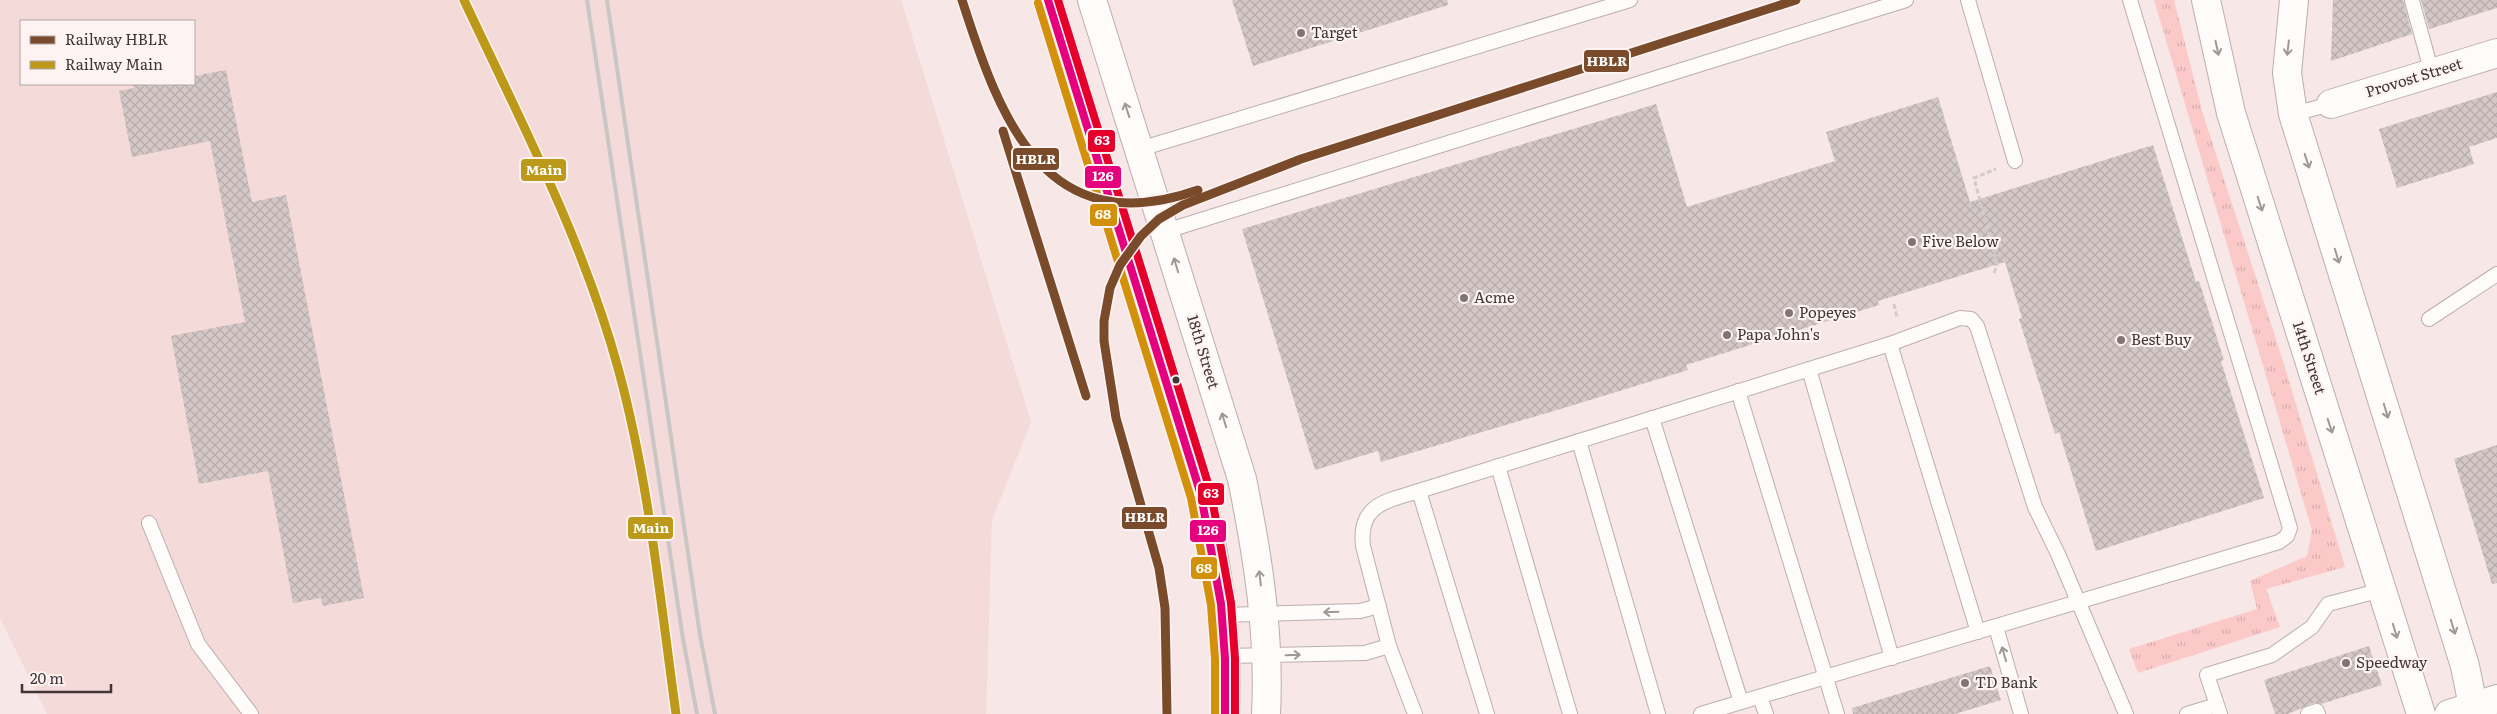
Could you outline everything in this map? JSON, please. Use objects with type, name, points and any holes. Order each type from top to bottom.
[{"type":"main road","points":[[1048,0],[1188,446],[1210,533],[1223,615],[1226,656],[1225,714]]},
{"type":"main road","name":"18th Street","points":[[1092,0],[1166,231],[1242,479],[1256,547],[1265,614],[1267,656],[1266,714]]},
{"type":"main road","name":"14th Street","points":[[2206,0],[2231,113],[2421,714]]},
{"type":"main road","points":[[2294,0],[2287,73],[2293,114],[2465,666],[2473,706]]},
{"type":"main road","points":[[1068,63],[1108,49]]},
{"type":"main road","name":"Provost Street","points":[[2331,104],[2497,53]]},
{"type":"lane","points":[[1140,149],[1630,0]]},
{"type":"lane","points":[[1166,231],[1906,0]]},
{"type":"lane","points":[[1968,0],[2015,161]]},
{"type":"lane","points":[[1701,714],[2279,542],[2286,536],[2290,528],[2130,0]]},
{"type":"lane","points":[[2412,1],[2432,72]]},
{"type":"lane","points":[[2293,114],[2331,104]]},
{"type":"lane","points":[[2429,319],[2497,274]]},
{"type":"lane","points":[[1415,714],[1390,646],[1363,546],[1362,534],[1364,523],[1369,513],[1376,507],[1419,491],[1890,344],[1960,318],[1971,319],[1977,326],[2035,507],[2126,714]]},
{"type":"lane","points":[[1890,344],[1978,632]]},
{"type":"lane","points":[[1809,370],[1892,658]]},
{"type":"lane","points":[[1738,391],[1837,714]]},
{"type":"lane","points":[[1652,418],[1741,702]]},
{"type":"lane","points":[[1579,441],[1658,714]]},
{"type":"lane","points":[[1498,466],[1570,714]]},
{"type":"lane","points":[[1419,491],[1488,714]]},
{"type":"lane","points":[[149,523],[198,644],[251,714]]},
{"type":"lane","points":[[2188,714],[2218,710],[2207,675],[2272,655],[2312,626],[2328,604],[2382,590]]},
{"type":"lane","points":[[1223,615],[1360,611],[1379,606]]},
{"type":"lane","points":[[1996,627],[2021,714]]},
{"type":"lane","points":[[1226,656],[1365,653],[1390,646]]},
{"type":"lane","points":[[1760,697],[1766,714]]},
{"type":"lane","points":[[2308,714],[2317,711],[2318,714]]},
{"type":"path","points":[[1994,273],[1997,265],[1974,178],[2015,161]]},
{"type":"shaded area","points":[[0,0],[901,0],[1031,422],[992,520],[986,714],[47,714],[0,618]]},
{"type":"green space","points":[[2154,0],[2174,0],[2202,111],[2283,361],[2345,567],[2266,589],[2280,627],[2138,673],[2129,649],[2257,609],[2250,581],[2307,556],[2312,530]]},
{"type":"building","name":"Target","points":[[1232,0],[1447,0],[1448,5],[1253,66]]},
{"type":"building","points":[[2333,0],[2403,0],[2412,34],[2331,61]]},
{"type":"building","points":[[2421,0],[2497,0],[2497,8],[2429,29]]},
{"type":"building","points":[[226,70],[252,202],[286,195],[364,598],[323,606],[321,598],[293,603],[268,471],[199,484],[171,336],[245,322],[210,141],[132,157],[119,91],[134,88],[133,85],[195,85],[195,76]]},
{"type":"building","points":[[2497,92],[2497,138],[2469,147],[2474,164],[2397,188],[2379,129]]},
{"type":"building","points":[[1938,97],[1970,202],[2153,145],[2196,282],[2199,281],[2224,360],[2221,361],[2264,498],[2096,551],[2059,432],[2055,434],[2019,319],[2022,318],[2005,262],[1878,301],[1879,305],[1686,365],[1688,370],[1567,407],[1381,462],[1378,451],[1315,470],[1242,229],[1656,104],[1687,207],[1835,161],[1826,132]]},
{"type":"building","points":[[2497,445],[2497,583],[2492,584],[2454,459]]},
{"type":"building","name":"Speedway","points":[[2369,646],[2382,685],[2321,704],[2314,703],[2288,714],[2275,714],[2264,680]]},
{"type":"building","name":"TD Bank","points":[[1990,666],[2001,700],[1955,714],[1853,714],[1852,708]]},
{"type":"railway","points":[[587,0],[683,639],[697,714]]},
{"type":"railway","points":[[607,0],[700,635],[715,714]]},
{"type":"rail line","name":"Main","points":[[464,0],[549,181],[569,227],[604,320],[629,411],[646,497],[676,714]]},
{"type":"rail line","name":"HBLR","points":[[962,0],[993,87],[1013,127],[1037,160],[1066,185],[1102,200],[1145,202],[1198,190]]},
{"type":"rail line","name":"HBLR","points":[[1167,714],[1165,608],[1159,568],[1116,418],[1104,341],[1104,321],[1110,288],[1120,265],[1141,236],[1159,219],[1183,205],[1301,159],[1796,0]]},
{"type":"rail line","name":"HBLR","points":[[1003,131],[1086,396]]},
{"type":"transit line","name":"126","points":[[1048,0],[1201,495],[1221,604],[1225,659],[1225,714]]},
{"type":"transit line","name":"63","points":[[1058,0],[1211,493],[1231,603],[1235,659],[1235,714]]},
{"type":"transit line","name":"68","points":[[1038,3],[1191,498],[1211,605],[1215,659],[1215,714]]},
{"type":"place","name":"Target","points":[[1301,33]]},
{"type":"place","name":"Five Below","points":[[1912,242]]},
{"type":"place","name":"Acme","points":[[1464,298]]},
{"type":"place","name":"Popeyes","points":[[1789,313]]},
{"type":"place","name":"Papa John's","points":[[1727,335]]},
{"type":"place","name":"Best Buy","points":[[2121,340]]},
{"type":"place","name":"Speedway","points":[[2346,663]]},
{"type":"place","name":"TD Bank","points":[[1965,683]]}]
